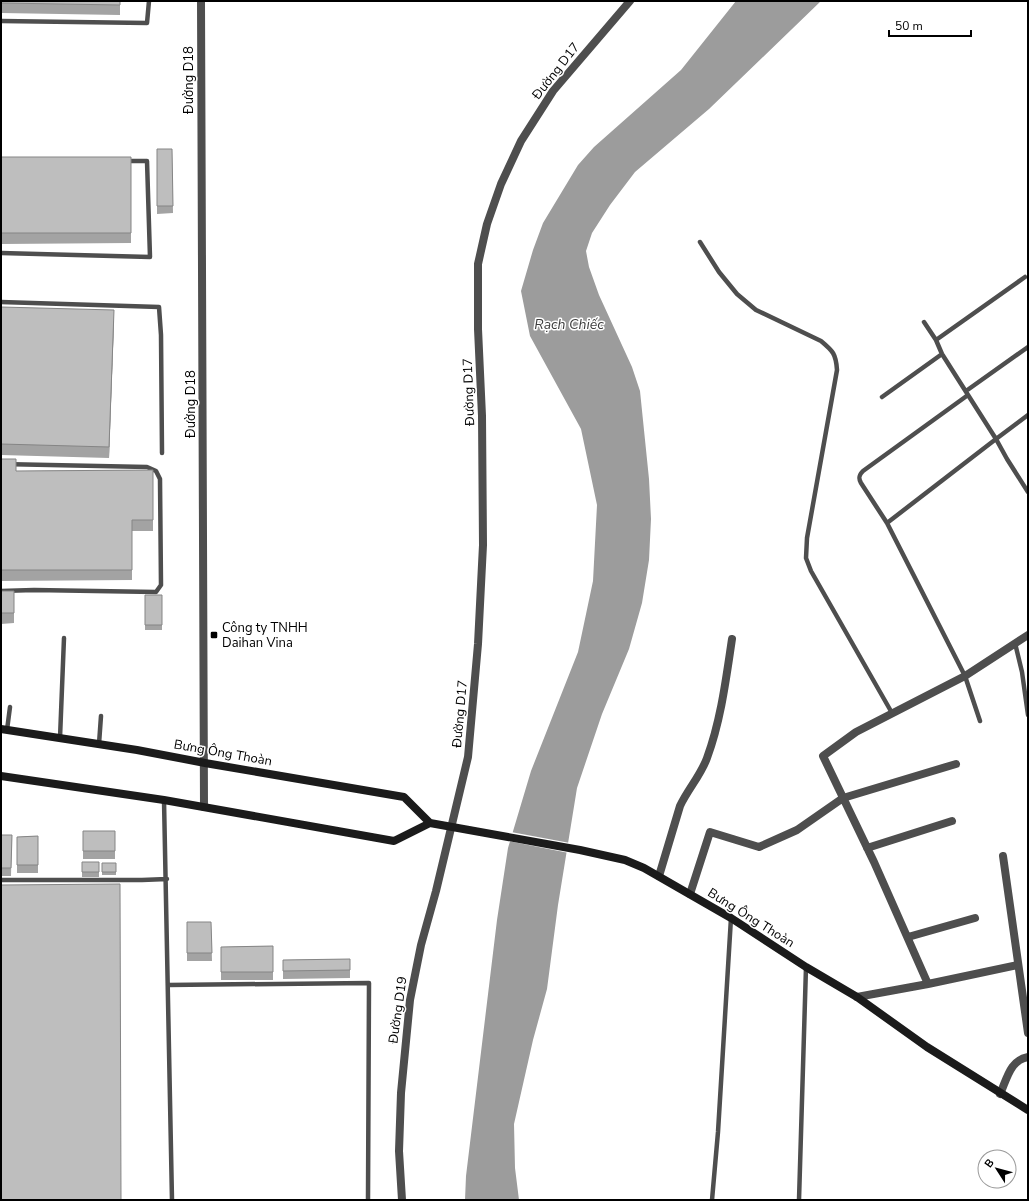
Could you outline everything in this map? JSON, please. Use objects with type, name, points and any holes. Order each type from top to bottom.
[{"type":"street","name":"Đường D18","points":[[201,1],[204,807]]},
{"type":"street","name":"Đường D17","points":[[452,826],[468,757],[478,644],[483,553],[482,416],[478,329],[478,264],[487,224],[501,184],[521,141],[553,91],[630,1]]},
{"type":"street","points":[[928,984],[908,937],[823,756],[856,732],[965,676],[1028,635]]},
{"type":"street","points":[[659,876],[680,806],[707,759],[723,698],[732,640]]},
{"type":"street","name":"Bưng Ông Thoàn","points":[[4,730],[99,744],[404,797],[430,823],[580,850],[625,860],[659,876],[731,918],[806,967],[857,997],[927,1047],[1000,1094],[1028,1110]]},
{"type":"street","points":[[690,894],[710,832],[759,847],[797,830],[843,798],[956,764]]},
{"type":"street","points":[[1,776],[164,800],[394,840],[430,823]]},
{"type":"street","points":[[867,848],[952,821]]},
{"type":"street","name":"Đường D19","points":[[402,1200],[399,1151],[401,1093],[410,1000],[421,945],[452,826]]},
{"type":"street","points":[[1003,856],[1028,1033]]},
{"type":"street","points":[[908,937],[975,918]]},
{"type":"street","points":[[857,997],[1018,965]]},
{"type":"street","points":[[1000,1094],[1015,1063],[1022,1058],[1028,1057]]},
{"type":"lane","points":[[1,21],[147,23],[149,1]]},
{"type":"lane","points":[[1,253],[150,257],[147,161],[124,161]]},
{"type":"lane","points":[[700,242],[719,272],[737,294],[751,306],[756,310],[821,341],[836,357],[837,370],[807,538],[806,558],[811,570],[892,713]]},
{"type":"lane","points":[[936,340],[1025,277]]},
{"type":"lane","points":[[1,302],[159,307],[161,335],[162,453]]},
{"type":"lane","points":[[924,322],[936,340],[942,354],[1028,492]]},
{"type":"lane","points":[[980,721],[965,676],[887,523],[859,479],[863,471],[1028,347]]},
{"type":"lane","points":[[882,397],[942,354]]},
{"type":"lane","points":[[887,523],[1028,415]]},
{"type":"lane","points":[[1,464],[147,467],[156,471],[160,479],[161,585],[156,592],[34,590],[1,591]]},
{"type":"lane","points":[[60,738],[64,638]]},
{"type":"lane","points":[[1015,643],[1022,672],[1028,715]]},
{"type":"lane","points":[[4,730],[10,707]]},
{"type":"lane","points":[[99,744],[101,716]]},
{"type":"lane","points":[[164,800],[167,879],[172,1200]]},
{"type":"lane","points":[[1,880],[167,879]]},
{"type":"lane","points":[[712,1200],[718,1132],[731,918]]},
{"type":"lane","points":[[799,1200],[806,967]]},
{"type":"lane","points":[[168,985],[369,983],[368,1200]]},
{"type":"water","name":"Rạch Chiếc","points":[[736,1],[821,1],[709,109],[635,172],[610,205],[592,233],[586,251],[589,267],[599,295],[632,367],[640,391],[649,479],[651,519],[649,560],[642,603],[629,649],[602,714],[577,788],[558,905],[547,989],[533,1040],[514,1124],[515,1168],[519,1200],[465,1200],[466,1176],[497,920],[508,848],[531,771],[578,652],[593,581],[597,505],[581,429],[530,336],[521,291],[533,250],[543,223],[578,165],[594,147],[681,70]]},
{"type":"pier","points":[[511,832],[570,843],[569,853],[508,841]]},
{"type":"building","points":[[1,1],[120,1],[120,5],[1,3]]},
{"type":"building","points":[[157,149],[172,149],[173,206],[157,206]]},
{"type":"building","points":[[1,157],[131,157],[131,233],[1,233]]},
{"type":"building","points":[[1,307],[114,310],[109,447],[1,444]]},
{"type":"building","points":[[1,459],[16,459],[16,471],[153,470],[153,520],[132,520],[132,570],[1,570]]},
{"type":"building","points":[[1,591],[14,591],[14,613],[1,613]]},
{"type":"building","points":[[145,595],[162,595],[162,625],[145,625]]},
{"type":"building","points":[[83,831],[115,831],[115,851],[83,851]]},
{"type":"building","points":[[1,835],[12,835],[11,868],[1,868]]},
{"type":"building","points":[[38,836],[38,865],[17,865],[17,837]]},
{"type":"building","points":[[82,862],[99,862],[99,872],[82,872]]},
{"type":"building","points":[[102,863],[116,863],[116,872],[102,872]]},
{"type":"building","points":[[120,884],[121,1200],[1,1200],[1,885]]},
{"type":"building","points":[[187,922],[211,922],[212,953],[187,953]]},
{"type":"building","points":[[273,946],[273,972],[221,972],[221,947]]},
{"type":"building","points":[[350,959],[350,970],[283,971],[283,960]]},
{"type":"place","name":"Công ty TNHH Daihan Vina","points":[[214,635]]}]
